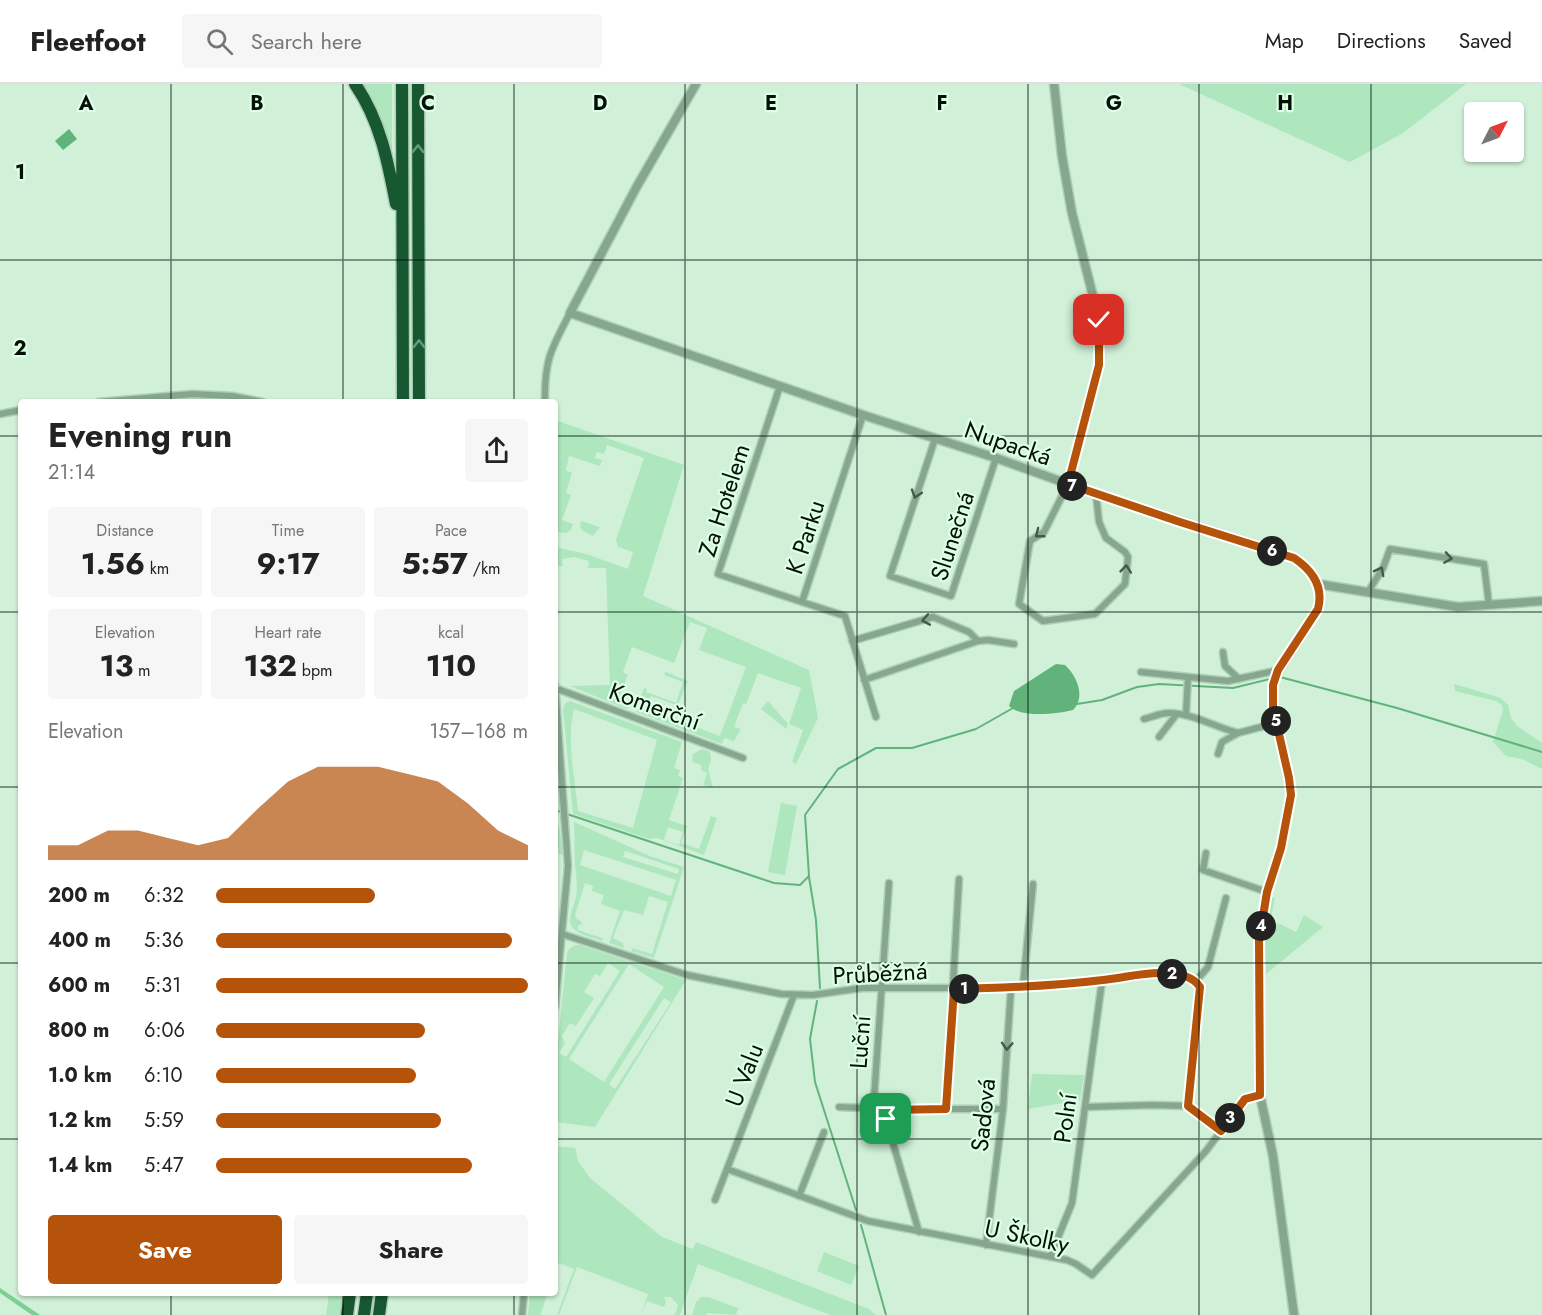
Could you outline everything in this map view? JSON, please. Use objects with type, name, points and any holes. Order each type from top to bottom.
[{"type":"highway","points":[[355,84],[371,113],[381,138],[402,229]]},
{"type":"highway","points":[[402,84],[403,399]]},
{"type":"highway","points":[[419,399],[418,114],[420,84]]},
{"type":"highway","points":[[347,1315],[350,1296]]},
{"type":"highway","points":[[364,1315],[367,1296]]},
{"type":"highway","points":[[379,1315],[382,1296]]},
{"type":"street","points":[[545,399],[544,376],[551,348],[636,188],[696,84]]},
{"type":"street","points":[[1054,84],[1062,156],[1072,213],[1099,320],[1099,365],[1068,484],[1044,532],[1030,541],[1018,604],[1043,621],[1095,614],[1125,584],[1128,556],[1106,538],[1099,522],[1096,494]]},
{"type":"street","name":"Nupacká","points":[[570,313],[1096,494],[1294,558],[1309,569],[1318,584]]},
{"type":"street","name":"Za Hotelem","points":[[780,386],[718,574],[802,602]]},
{"type":"street","points":[[134,399],[192,394],[248,399]]},
{"type":"street","points":[[0,414],[18,411]]},
{"type":"street","name":"K Parku","points":[[863,415],[802,602],[845,616],[876,717]]},
{"type":"street","name":"Slunečná","points":[[935,439],[890,576],[951,596],[996,458]]},
{"type":"street","points":[[1368,592],[1383,568],[1390,549],[1484,564],[1489,605]]},
{"type":"street","points":[[1294,1315],[1274,1167],[1260,1095],[1259,941],[1267,892],[1281,848],[1291,795],[1273,708],[1273,685],[1277,672],[1318,609],[1320,600],[1318,584],[1458,607],[1542,601]]},
{"type":"street","points":[[852,641],[933,617],[969,632],[978,641]]},
{"type":"street","points":[[864,680],[978,641],[988,640],[1014,644]]},
{"type":"street","points":[[1223,652],[1225,666],[1239,679]]},
{"type":"street","points":[[1141,672],[1188,679],[1228,681],[1277,672]]},
{"type":"street","points":[[1186,714],[1188,679]]},
{"type":"street","name":"Komerční","points":[[558,687],[743,758]]},
{"type":"street","points":[[1144,719],[1168,713],[1186,714],[1216,727],[1238,733]]},
{"type":"street","points":[[1159,738],[1176,715]]},
{"type":"street","points":[[1218,754],[1222,742],[1238,733],[1276,723]]},
{"type":"street","name":"Komerční","points":[[558,726],[567,847],[567,879],[558,976]]},
{"type":"street","points":[[1206,853],[1203,870],[1267,892]]},
{"type":"street","points":[[946,1109],[959,879]]},
{"type":"street","name":"Luční","points":[[889,883],[874,1098],[885,1116],[919,1232]]},
{"type":"street","points":[[1023,986],[1033,884]]},
{"type":"street","points":[[1188,1106],[1201,993],[1196,981],[1208,967],[1226,898]]},
{"type":"street","name":"Průběžná","points":[[562,934],[703,979],[794,995],[881,987],[1011,988],[1102,981],[1163,973],[1188,976],[1196,981]]},
{"type":"street","name":"Polní","points":[[1050,1257],[1072,1203],[1102,981]]},
{"type":"street","name":"Sadová","points":[[986,1245],[1003,1109],[1011,988]]},
{"type":"street","name":"U Valu","points":[[715,1200],[794,995]]},
{"type":"street","points":[[1085,1107],[1188,1106],[1221,1131],[1245,1099],[1260,1095]]},
{"type":"street","points":[[839,1107],[888,1110],[1003,1109]]},
{"type":"street","name":"U Školky","points":[[799,1196],[868,1221],[1076,1264],[1092,1275],[1206,1151],[1221,1131]]},
{"type":"street","points":[[727,1168],[799,1196],[824,1132]]},
{"type":"street","points":[[522,1315],[524,1296]]},
{"type":"shaded area","points":[[360,84],[392,84],[392,152],[370,97]]},
{"type":"shaded area","points":[[1179,84],[1466,84],[1403,133],[1350,162]]},
{"type":"shaded area","points":[[69,129],[77,139],[63,150],[55,141]]},
{"type":"shaded area","points":[[558,421],[684,465],[643,596],[809,670],[818,718],[796,764],[792,762],[803,730],[789,724],[801,688],[758,673],[734,727],[741,729],[734,741],[724,738],[722,744],[636,712],[644,688],[647,689],[646,692],[676,703],[683,682],[664,675],[666,672],[688,681],[676,709],[676,705],[651,696],[646,709],[720,736],[746,667],[699,650],[707,628],[690,622],[674,663],[632,647],[623,672],[628,675],[619,698],[631,703],[627,709],[570,686],[610,685],[606,568],[588,568],[589,561],[574,557],[562,559],[563,566],[558,566],[558,547],[628,569],[633,552],[618,547],[616,540],[644,458],[607,445],[604,454],[597,452],[595,458],[602,460],[600,466],[569,456],[566,470],[572,473],[566,493],[571,495],[562,520],[573,524],[571,530],[566,533],[558,532]]},
{"type":"shaded area","points":[[581,521],[600,527],[593,536],[583,531],[580,527]]},
{"type":"shaded area","points":[[1056,664],[1065,665],[1076,681],[1079,699],[1073,710],[1030,714],[1009,706],[1014,691]]},
{"type":"shaded area","points":[[1454,684],[1501,698],[1508,705],[1511,718],[1517,726],[1542,743],[1542,769],[1522,759],[1506,756],[1493,742],[1503,710],[1502,705],[1496,701],[1455,691]]},
{"type":"shaded area","points":[[570,701],[682,742],[674,768],[680,770],[678,776],[683,778],[669,820],[687,826],[681,843],[699,849],[711,816],[717,818],[704,855],[657,838],[649,839],[573,814],[563,709],[565,703]],"holes":[[[574,709],[657,740],[633,828],[578,811],[571,747]],[[668,827],[683,832],[679,845],[664,840]]]},
{"type":"shaded area","points":[[768,701],[788,724],[786,729],[761,709]]},
{"type":"shaded area","points":[[702,749],[710,752],[711,760],[708,769],[713,788],[703,785],[707,773],[701,770],[702,765],[692,762],[693,754]]},
{"type":"shaded area","points":[[781,803],[797,806],[785,875],[768,872]]},
{"type":"shaded area","points":[[574,822],[650,856],[684,867],[654,958],[631,951],[632,948],[652,954],[668,902],[649,896],[643,915],[624,910],[613,938],[623,943],[624,948],[609,943],[620,911],[601,904],[604,895],[592,891],[593,886],[585,883],[575,915],[582,922],[578,925],[578,930],[602,938],[603,941],[583,935],[571,925],[570,917],[577,889]],"holes":[[[584,850],[676,880],[671,896],[580,865]],[[625,851],[679,869],[678,874],[623,857]]]},
{"type":"shaded area","points":[[559,826],[563,855],[558,853]]},
{"type":"shaded area","points":[[1271,897],[1275,898],[1270,923],[1280,924],[1296,932],[1304,915],[1323,927],[1266,974],[1265,928]]},
{"type":"shaded area","points":[[579,945],[686,980],[595,1127],[558,1122],[558,1041],[569,949]],"holes":[[[608,963],[620,971],[566,1057],[559,1053],[565,1043],[562,1036],[570,1023],[576,1026],[594,998],[584,992],[595,974],[600,976]],[[629,964],[664,987],[604,1082],[569,1059]],[[664,998],[671,1002],[615,1089],[609,1084]]]},
{"type":"shaded area","points":[[1032,1074],[1084,1075],[1080,1100],[1028,1109]]},
{"type":"shaded area","points":[[558,1146],[575,1148],[578,1161],[590,1178],[662,1237],[693,1249],[696,1242],[869,1309],[876,1315],[830,1315],[698,1264],[680,1315],[675,1315],[678,1305],[671,1297],[664,1297],[666,1302],[664,1307],[647,1301],[641,1315],[648,1294],[577,1267],[559,1315],[557,1315],[574,1269],[559,1263],[558,1266]]},
{"type":"shaded area","points":[[824,1252],[859,1266],[851,1285],[817,1271]]},
{"type":"shaded area","points":[[0,1288],[40,1315],[32,1315],[0,1293]]},
{"type":"shaded area","points":[[329,1296],[343,1296],[340,1315],[326,1315]]},
{"type":"shaded area","points":[[530,1296],[547,1296],[540,1315],[528,1315]]},
{"type":"shaded area","points":[[701,1297],[708,1297],[738,1308],[736,1315],[707,1313],[706,1315],[692,1315],[696,1302]]},
{"type":"waterway","points":[[1280,677],[1397,708],[1542,752]]},
{"type":"waterway","points":[[1077,704],[1102,700],[1137,687],[1159,684],[1233,688],[1274,678]]},
{"type":"waterway","points":[[558,811],[774,883],[800,885],[809,876],[805,815],[838,769],[876,748],[912,748],[976,729],[1013,708]]},
{"type":"waterway","points":[[809,877],[816,920],[820,988]]},
{"type":"waterway","points":[[817,1001],[810,1039],[815,1082],[856,1210]]},
{"type":"waterway","points":[[861,1225],[886,1315]]},
{"type":"route","points":[[886,1119],[879,1108],[888,1110],[946,1109],[954,989],[1011,988],[1102,981],[1163,973],[1188,976],[1200,987],[1188,1106],[1221,1131],[1245,1099],[1249,1096],[1260,1095],[1259,941],[1267,892],[1281,848],[1291,795],[1273,708],[1273,685],[1278,670],[1318,609],[1320,600],[1318,584],[1309,569],[1294,558],[1068,484],[1099,365],[1099,320]]}]
